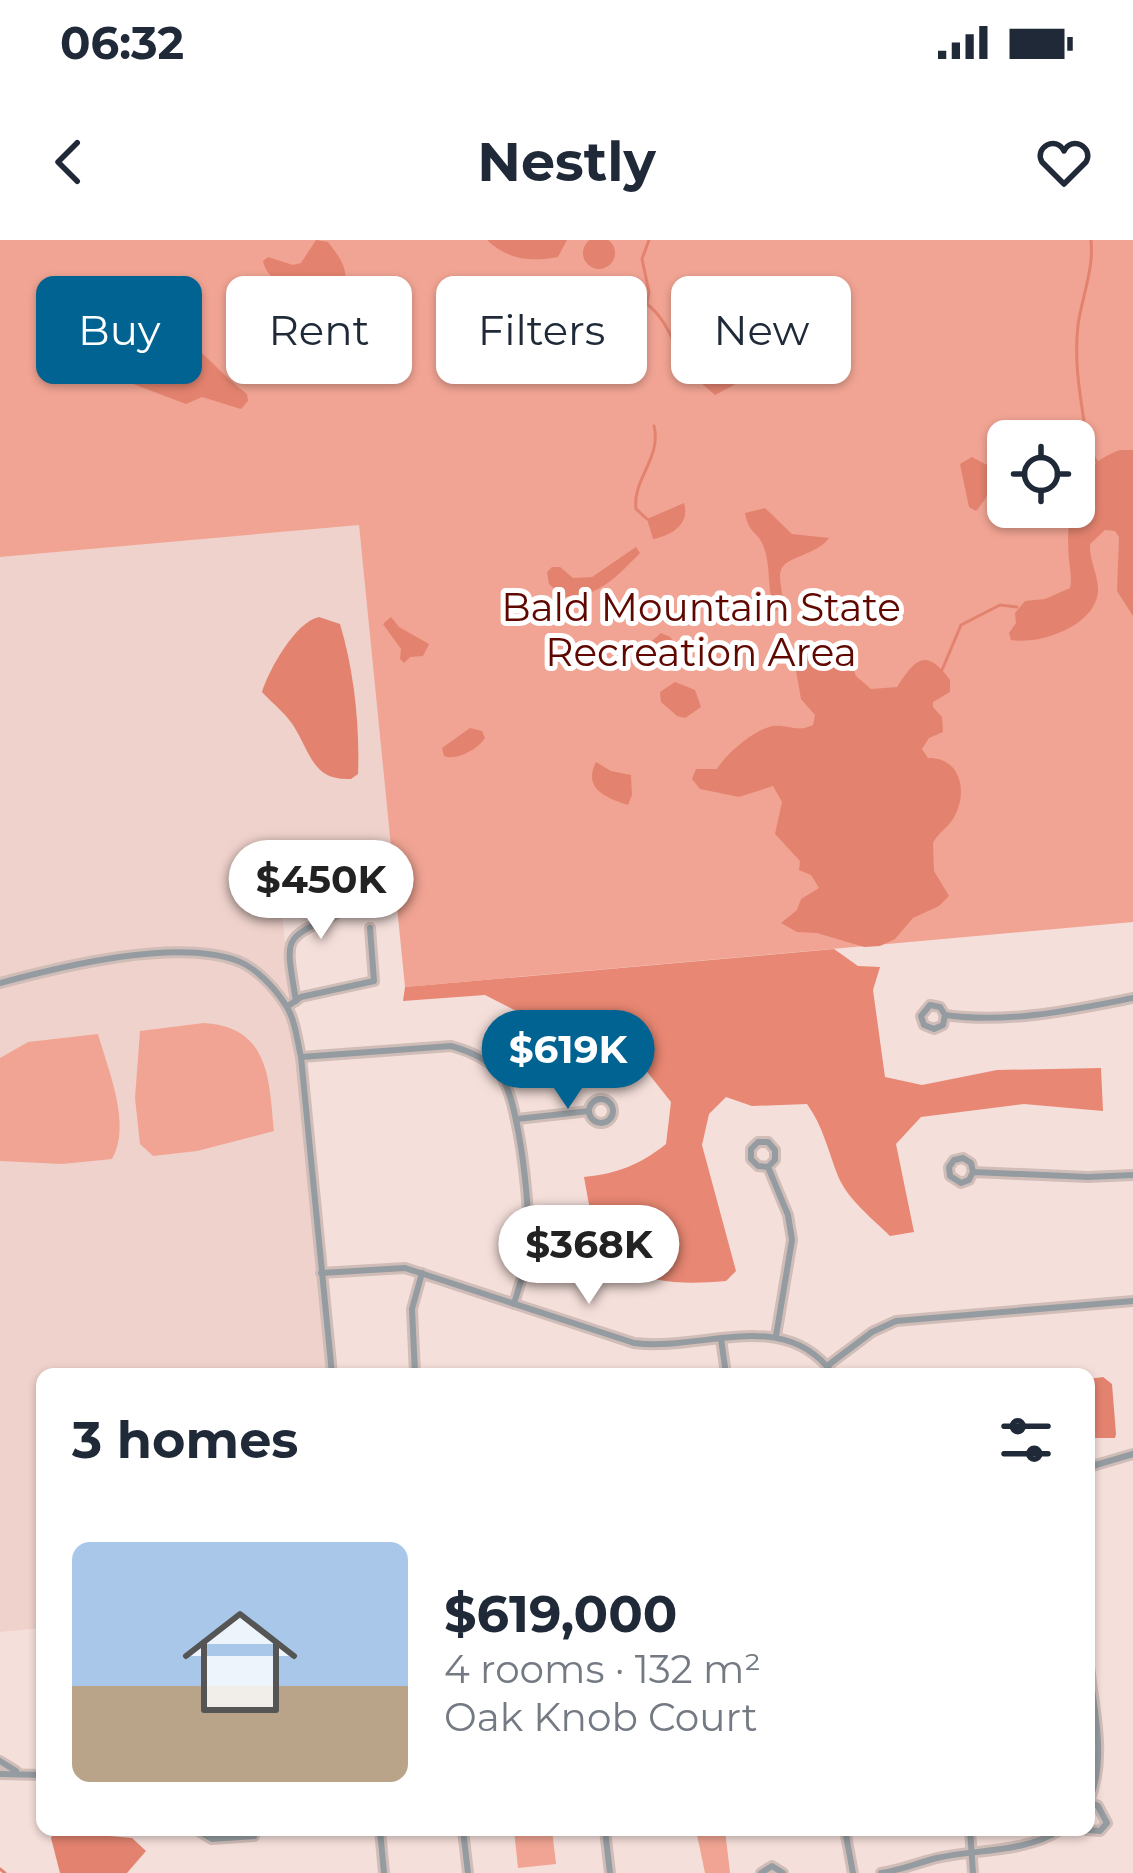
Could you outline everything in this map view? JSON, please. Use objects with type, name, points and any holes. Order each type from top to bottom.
[{"type":"street","points":[[296,1000],[289,947],[293,936],[340,912],[348,898]]},
{"type":"street","points":[[288,1006],[374,981],[370,928]]},
{"type":"street","points":[[0,983],[79,962],[194,953],[243,962],[288,1006],[301,1057],[331,1368]]},
{"type":"street","points":[[945,1015],[1064,1012],[1133,998]]},
{"type":"street","points":[[931,1005],[940,1006],[945,1015],[943,1025],[934,1029],[924,1025],[921,1016],[931,1005]]},
{"type":"street","points":[[301,1057],[451,1046],[472,1052],[501,1075],[517,1119],[528,1243],[514,1304]]},
{"type":"street","points":[[600,1099],[613,1110],[610,1119],[601,1123],[592,1120],[589,1111],[600,1099]]},
{"type":"street","points":[[517,1119],[589,1111]]},
{"type":"street","points":[[758,1142],[768,1142],[775,1150],[775,1160],[768,1166],[758,1166],[751,1159],[751,1149],[758,1142]]},
{"type":"street","points":[[963,1158],[971,1163],[973,1172],[965,1182],[956,1182],[949,1167],[963,1158]]},
{"type":"street","points":[[768,1166],[788,1215],[792,1240],[776,1336]]},
{"type":"street","points":[[973,1172],[1043,1177],[1133,1175]]},
{"type":"street","points":[[321,1273],[389,1267],[422,1273],[634,1343],[666,1346],[776,1336],[806,1347],[827,1366],[872,1332],[896,1321],[1133,1301]]},
{"type":"street","points":[[415,1368],[412,1309],[422,1273]]},
{"type":"street","points":[[722,1340],[725,1368]]},
{"type":"street","points":[[1095,1465],[1133,1454]]},
{"type":"street","points":[[1095,1719],[1099,1754],[1095,1786]]},
{"type":"street","points":[[0,1761],[19,1773]]},
{"type":"street","points":[[0,1774],[36,1774]]},
{"type":"street","points":[[1095,1804],[1107,1822],[1100,1832],[1095,1831]]},
{"type":"street","points":[[208,1836],[254,1836]]},
{"type":"street","points":[[381,1836],[384,1873]]},
{"type":"street","points":[[464,1836],[468,1873]]},
{"type":"street","points":[[606,1836],[610,1873]]},
{"type":"street","points":[[846,1836],[854,1873]]},
{"type":"street","points":[[971,1836],[974,1873]]},
{"type":"street","points":[[881,1873],[1047,1836]]},
{"type":"street","points":[[761,1873],[772,1866],[783,1873]]},
{"type":"shaded area","points":[[599,237],[610,242],[615,253],[610,264],[599,269],[588,264],[583,253],[588,242]]},
{"type":"shaded area","points":[[316,240],[328,242],[343,264],[345,276],[271,276],[263,261],[268,257],[301,263]]},
{"type":"shaded area","points":[[487,240],[567,240],[558,257],[538,259],[511,255]]},
{"type":"shaded area","points":[[202,353],[226,376],[226,384],[235,384],[248,401],[241,409],[202,397],[186,404],[133,384],[202,384]]},
{"type":"shaded area","points":[[702,384],[734,384],[734,385],[715,395]]},
{"type":"shaded area","points":[[1133,450],[1133,616],[1117,591],[1119,537],[1105,530],[1090,544],[1098,592],[1087,615],[1050,636],[1011,640],[1015,613],[1025,601],[1045,599],[1070,588],[1069,528],[1095,528],[1095,464],[1104,457]]},
{"type":"shaded area","points":[[972,457],[987,465],[987,495],[976,511],[969,507],[960,464]]},
{"type":"shaded area","points":[[684,503],[678,527],[653,539],[647,519]]},
{"type":"shaded area","points":[[765,508],[792,534],[829,538],[784,565],[782,604],[775,611],[766,553],[745,513]]},
{"type":"shaded area","points":[[359,524],[392,851],[277,862],[327,1368],[36,1368],[36,1629],[0,1632],[0,557]]},
{"type":"shaded area","points":[[636,547],[640,553],[615,577],[587,594],[563,597],[549,584],[547,572],[552,567],[560,567],[573,578],[592,577]]},
{"type":"shaded area","points":[[319,617],[340,624],[349,660],[358,756],[358,774],[351,779],[322,771],[289,719],[262,692],[292,637]]},
{"type":"shaded area","points":[[391,617],[429,644],[423,656],[404,663],[400,659],[401,649],[383,624]]},
{"type":"shaded area","points":[[661,633],[684,654],[684,665],[669,668],[653,649],[652,641]]},
{"type":"shaded area","points":[[845,646],[856,676],[871,689],[897,687],[915,664],[927,660],[950,680],[950,692],[933,702],[942,717],[943,732],[929,738],[922,749],[928,758],[955,770],[961,788],[953,819],[933,843],[934,871],[949,896],[880,946],[864,947],[797,932],[781,923],[797,910],[801,899],[819,888],[811,875],[799,870],[800,861],[775,834],[782,802],[773,786],[739,797],[700,789],[692,779],[696,769],[717,769],[742,743],[766,728],[813,725],[815,715],[801,699],[795,665]]},
{"type":"shaded area","points":[[675,682],[695,690],[701,707],[685,718],[661,702],[660,692]]},
{"type":"shaded area","points":[[470,728],[482,731],[482,742],[461,755],[444,756],[442,748]]},
{"type":"shaded area","points":[[596,762],[631,775],[628,805],[594,786]]},
{"type":"shaded area","points":[[834,949],[858,966],[880,967],[873,990],[885,1077],[922,1085],[997,1070],[1101,1068],[1103,1111],[1024,1104],[921,1117],[896,1144],[914,1232],[890,1236],[842,1185],[807,1104],[752,1106],[726,1097],[709,1114],[702,1145],[736,1271],[726,1281],[654,1279],[622,1269],[588,1250],[591,1216],[584,1177],[628,1167],[666,1144],[671,1102],[633,1054],[606,1050],[543,1061],[520,1013],[485,995],[403,1001],[405,987]]},
{"type":"shaded area","points":[[1103,1377],[1112,1384],[1115,1438],[1095,1438],[1095,1378]]},
{"type":"shaded area","points":[[51,1838],[132,1838],[146,1851],[127,1873],[60,1873]]},
{"type":"green space","name":"Bald Mountain State Recreation Area","points":[[0,240],[1133,240],[1133,922],[405,987],[359,525],[0,557]]},
{"type":"green space","points":[[204,1023],[242,1034],[254,1045],[267,1075],[274,1131],[197,1151],[153,1156],[140,1144],[135,1098],[140,1031]]},
{"type":"green space","points":[[98,1034],[119,1114],[118,1145],[112,1159],[62,1164],[0,1161],[0,1058],[28,1042]]},
{"type":"green space","points":[[515,1836],[553,1836],[556,1864],[518,1868]]},
{"type":"green space","points":[[697,1836],[726,1836],[730,1873],[705,1873]]},
{"type":"waterway","points":[[649,240],[642,259],[647,304],[671,336]]},
{"type":"waterway","points":[[1091,240],[1077,357],[1088,450],[1097,462]]},
{"type":"waterway","points":[[647,519],[636,509],[636,498],[654,448],[654,426]]},
{"type":"waterway","points":[[942,670],[961,625],[1000,605],[1017,607]]},
{"type":"waterway","points":[[0,1869],[5,1873]]}]
